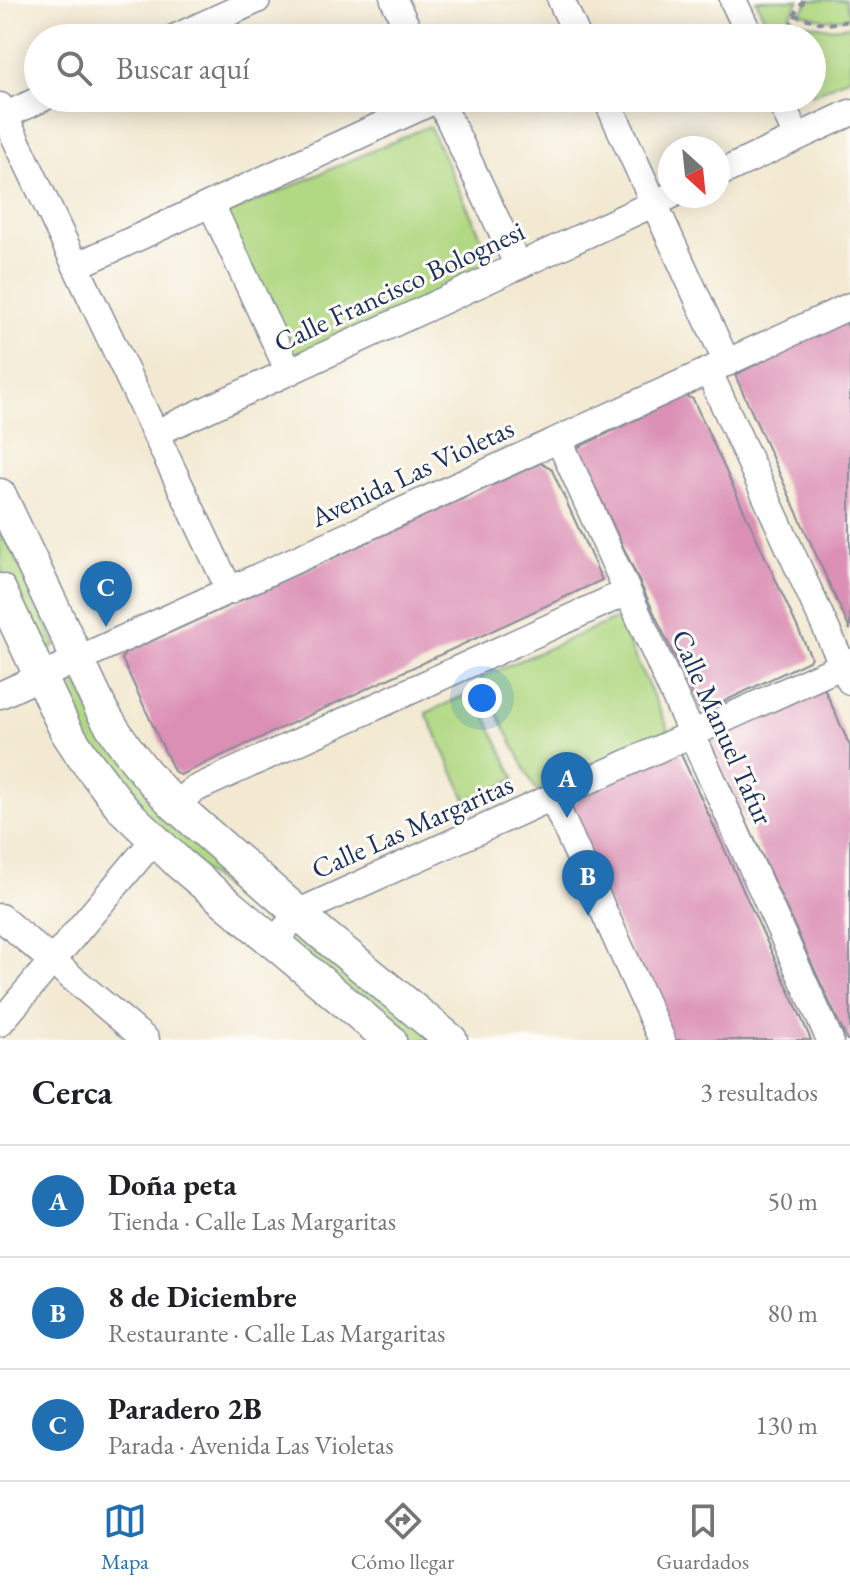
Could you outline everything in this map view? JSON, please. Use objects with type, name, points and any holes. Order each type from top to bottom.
[{"type":"main road","points":[[0,495],[77,661],[117,736],[154,784],[451,1040]]},
{"type":"main road","points":[[0,590],[40,677],[83,757],[123,809],[154,840],[390,1040]]},
{"type":"street","points":[[205,24],[257,0]]},
{"type":"street","points":[[394,0],[405,24]]},
{"type":"street","points":[[561,0],[572,24]]},
{"type":"street","points":[[733,0],[744,24]]},
{"type":"street","points":[[24,105],[2,113],[230,591]]},
{"type":"street","points":[[76,266],[410,112]]},
{"type":"street","points":[[446,112],[518,266]]},
{"type":"street","points":[[614,112],[658,193]]},
{"type":"street","points":[[785,112],[797,137]]},
{"type":"street","points":[[730,168],[850,113]]},
{"type":"street","name":"Calle Francisco Bolognesi","points":[[156,433],[658,202]]},
{"type":"street","points":[[211,204],[289,372]]},
{"type":"street","points":[[665,208],[718,368],[848,670]]},
{"type":"street","name":"Avenida Las Violetas","points":[[0,695],[850,306]]},
{"type":"street","name":"Calle Manuel Tafur","points":[[559,440],[830,1040]]},
{"type":"street","points":[[175,805],[193,790],[627,592]]},
{"type":"street","name":"Calle Las Margaritas","points":[[274,942],[299,912],[691,734],[848,670]]},
{"type":"street","points":[[552,797],[662,1040]]},
{"type":"street","points":[[0,1023],[154,840]]},
{"type":"street","points":[[0,917],[146,1040]]},
{"type":"path","points":[[791,24],[804,0]]},
{"type":"path","points":[[794,15],[826,24],[850,21]]},
{"type":"green space","points":[[756,0],[799,0],[788,24],[767,24]]},
{"type":"green space","points":[[810,0],[845,0],[850,17],[827,20],[800,13]]},
{"type":"green space","points":[[850,26],[850,77],[826,88],[826,27]]},
{"type":"green space","points":[[429,126],[496,268],[291,361],[223,216]]},
{"type":"green space","points":[[0,522],[56,645],[40,654],[0,566]]},
{"type":"green space","points":[[617,618],[669,730],[536,791],[480,678]]},
{"type":"green space","points":[[76,682],[97,720],[438,1040],[406,1040],[161,835],[123,793],[54,691]]},
{"type":"green space","points":[[474,691],[515,779],[467,801],[426,713]]},
{"type":"building","points":[[845,320],[850,332],[850,630],[735,375]]},
{"type":"building","points":[[685,396],[693,399],[811,657],[809,661],[704,711],[699,709],[577,448]]},
{"type":"building","points":[[541,463],[551,468],[602,580],[180,775],[174,771],[122,659],[125,653]]},
{"type":"building","points":[[820,679],[850,746],[850,1040],[847,1040],[706,734]]},
{"type":"building","points":[[679,750],[811,1040],[673,1040],[562,804]]},
{"type":"place","name":"Paradero 2B","points":[[106,627]]},
{"type":"place","name":"Doña peta","points":[[567,818]]},
{"type":"place","name":"8 de Diciembre","points":[[588,916]]}]
